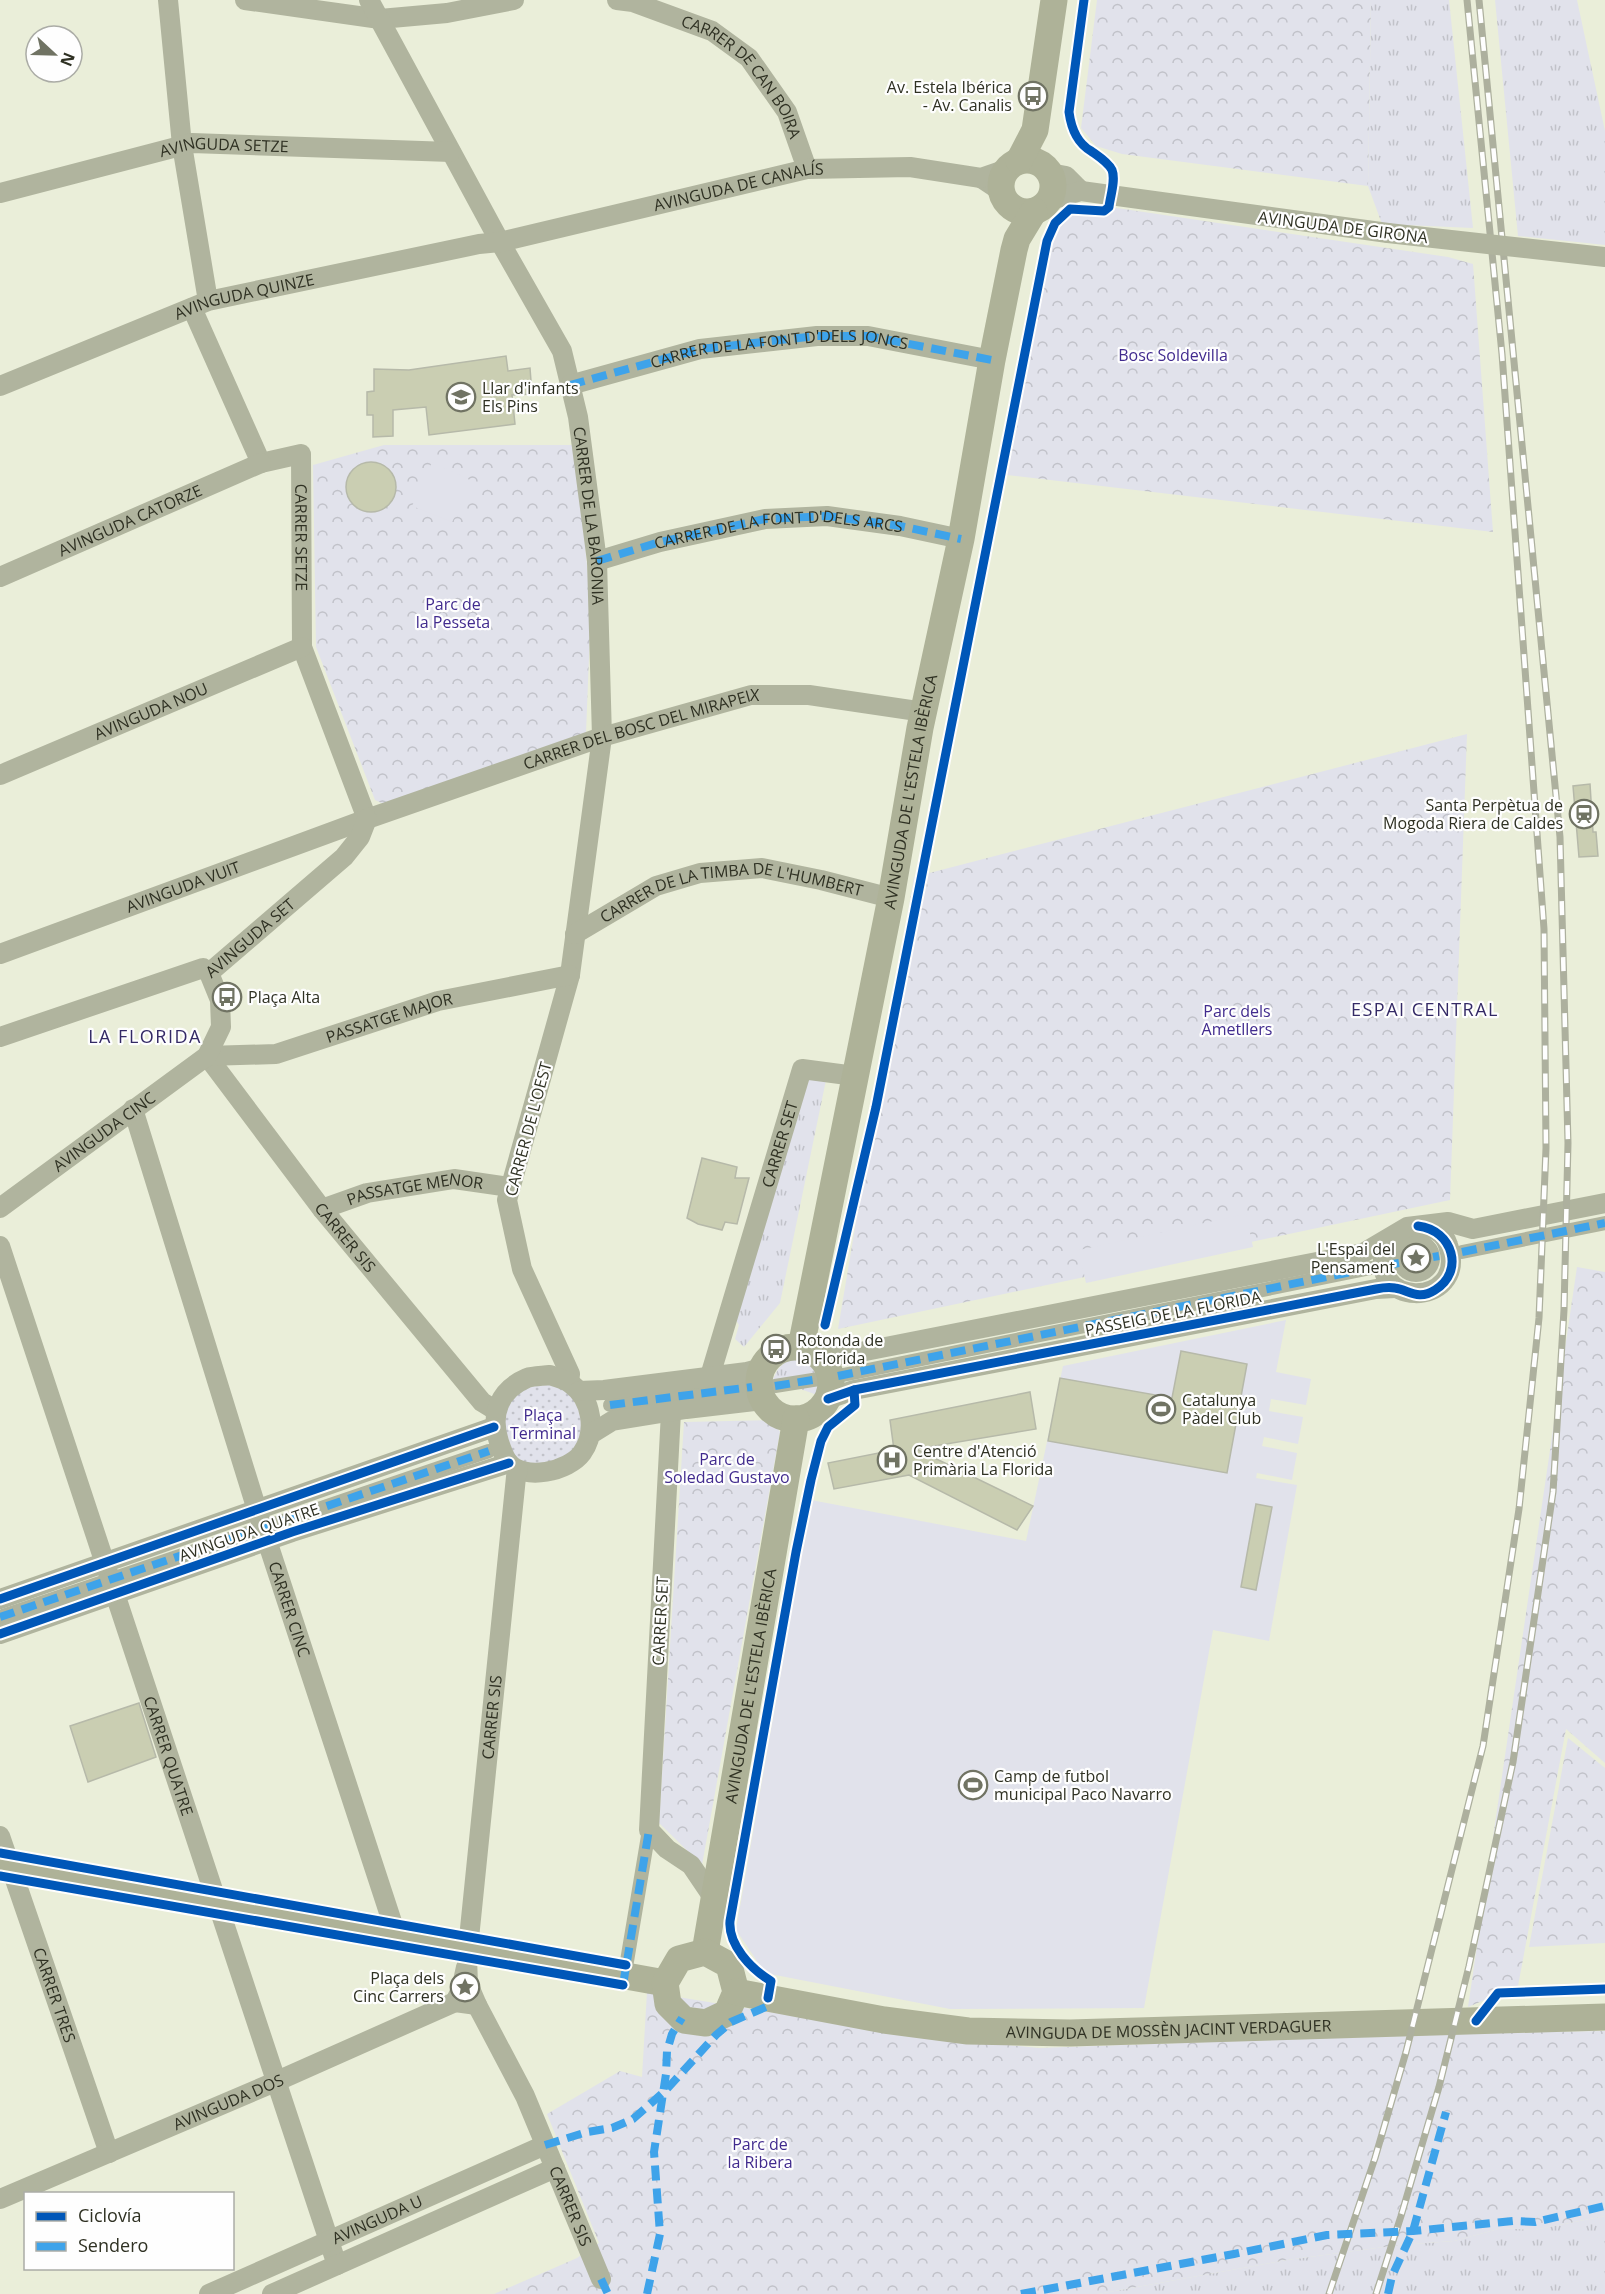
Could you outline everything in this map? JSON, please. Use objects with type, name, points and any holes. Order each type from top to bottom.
[{"type":"main road","name":"AVINGUDA DE L'ESTELA IBÈRICA","points":[[821,1371],[855,1076],[891,898],[924,712],[961,539],[992,360],[1017,239],[1014,188],[1035,130],[1054,0]]},
{"type":"main road","name":"AVINGUDA DE L'ESTELA IBÈRICA","points":[[1035,130],[1049,172]]},
{"type":"main road","points":[[1014,188],[1035,161],[1049,172]]},
{"type":"main road","points":[[782,1348],[821,1371],[810,1416],[796,1419],[780,1416],[771,1410],[763,1385],[771,1355],[782,1348]]},
{"type":"main road","name":"AVINGUDA DE L'ESTELA IBÈRICA","points":[[705,1952],[796,1419]]},
{"type":"main road","points":[[5,1864],[396,1934],[468,1957],[623,1980],[665,1983]]},
{"type":"main road","points":[[705,1952],[729,1965],[736,1992],[727,2013],[706,2024],[684,2020],[668,2004],[665,1983],[679,1959],[705,1952]]},
{"type":"main road","name":"AVINGUDA DE MOSSÈN JACINT VERDAGUER","points":[[736,1992],[884,2020],[968,2031],[1070,2033],[1605,2017]]},
{"type":"street","points":[[168,0],[200,304],[261,463]]},
{"type":"street","points":[[245,0],[380,19],[447,13],[514,0]]},
{"type":"street","name":"CARRER DE LA BARONIA","points":[[369,0],[500,242],[562,351],[578,417],[597,561],[602,737],[570,975]]},
{"type":"street","name":"CARRER DE CAN BOIRA","points":[[617,0],[633,2],[712,31],[749,58],[787,112],[807,169]]},
{"type":"street","name":"AVINGUDA SETZE","points":[[0,193],[192,143],[451,152]]},
{"type":"street","name":"AVINGUDA DE CANALÍS","points":[[500,242],[807,169],[910,167],[1014,188]]},
{"type":"street","name":"AVINGUDA DE GIRONA","points":[[1049,172],[1066,176],[1081,191]]},
{"type":"street","name":"AVINGUDA DE GIRONA","points":[[1014,188],[1081,191],[1388,233],[1605,257]]},
{"type":"street","name":"AVINGUDA QUINZE","points":[[0,386],[200,304],[500,242]]},
{"type":"street","name":"CARRER DE LA FONT D'DELS JONCS","points":[[570,385],[700,349],[817,336],[868,336],[992,360]]},
{"type":"street","name":"CARRER SETZE","points":[[261,463],[301,454],[302,647],[367,819]]},
{"type":"street","name":"AVINGUDA CATORZE","points":[[0,577],[261,463]]},
{"type":"street","name":"CARRER DE LA FONT D'DELS ARCS","points":[[597,561],[660,542],[765,519],[827,516],[900,526],[961,539]]},
{"type":"street","name":"AVINGUDA NOU","points":[[0,775],[302,647]]},
{"type":"street","name":"CARRER DEL BOSC DEL MIRAPEIX","points":[[367,819],[602,737],[752,696],[809,695],[924,712]]},
{"type":"street","name":"AVINGUDA VUIT","points":[[0,954],[367,819]]},
{"type":"street","name":"AVINGUDA SET","points":[[0,1037],[202,968],[208,973],[344,857],[360,837],[367,819]]},
{"type":"street","name":"CARRER DE LA TIMBA DE L'HUMBERT","points":[[576,934],[656,886],[700,873],[762,868],[891,898]]},
{"type":"street","points":[[207,1056],[221,1027],[220,1000],[208,973]]},
{"type":"street","name":"PASSATGE MAJOR","points":[[207,1056],[276,1054],[438,1001],[570,975]]},
{"type":"street","name":"CARRER DE L'OEST","points":[[570,975],[507,1200],[522,1269],[574,1386]]},
{"type":"street","name":"AVINGUDA CINC","points":[[0,1208],[207,1056]]},
{"type":"street","name":"CARRER SIS","points":[[207,1056],[322,1209],[495,1418]]},
{"type":"street","name":"CARRER SET","points":[[710,1376],[802,1069],[855,1076]]},
{"type":"street","name":"CARRER CINC","points":[[133,1109],[263,1526],[396,1934]]},
{"type":"street","name":"PASSATGE MENOR","points":[[322,1209],[367,1193],[454,1179],[510,1187]]},
{"type":"street","name":"PASSEIG DE LA FLORIDA","points":[[821,1371],[845,1355],[1363,1253],[1398,1232],[1418,1226],[1448,1222],[1473,1229],[1605,1203]]},
{"type":"street","name":"PASSEIG DE LA FLORIDA","points":[[1473,1229],[1446,1252],[1429,1269],[1418,1275],[1406,1272],[1396,1263],[1400,1251],[1412,1241],[1426,1244],[1431,1250],[1446,1252],[1605,1223]]},
{"type":"street","points":[[1418,1226],[1430,1227],[1438,1231],[1446,1252]]},
{"type":"street","points":[[1388,1240],[1382,1254],[1382,1266],[1386,1278],[1395,1288]]},
{"type":"street","name":"CARRER QUATRE","points":[[0,1246],[337,2265]]},
{"type":"street","name":"PASSEIG DE LA FLORIDA","points":[[821,1371],[854,1390],[1376,1289],[1395,1288],[1406,1293],[1422,1294],[1436,1290],[1446,1278],[1452,1266],[1446,1252]]},
{"type":"street","name":"PASSEIG DE LA FLORIDA","points":[[821,1371],[1371,1268]]},
{"type":"street","points":[[591,1434],[612,1421],[670,1412],[821,1371]]},
{"type":"street","points":[[574,1386],[590,1411],[591,1434],[582,1453],[570,1464],[552,1472],[535,1473],[513,1466],[495,1418],[507,1392],[527,1378],[550,1375],[574,1386],[604,1390],[747,1372],[763,1385]]},
{"type":"street","points":[[610,1405],[763,1385]]},
{"type":"street","name":"CARRER SET","points":[[623,1980],[649,1830],[670,1412]]},
{"type":"street","name":"AVINGUDA QUATRE","points":[[263,1526],[495,1418]]},
{"type":"street","name":"AVINGUDA QUATRE","points":[[0,1617],[489,1451]]},
{"type":"street","name":"CARRER SIS","points":[[513,1466],[468,1957],[468,1984],[525,2096],[601,2279]]},
{"type":"street","name":"AVINGUDA QUATRE","points":[[0,1599],[110,1578],[263,1526],[513,1466]]},
{"type":"street","name":"AVINGUDA QUATRE","points":[[0,1634],[110,1578]]},
{"type":"street","points":[[649,1830],[667,1849],[691,1865],[714,1899]]},
{"type":"street","name":"CARRER TRES","points":[[0,1836],[5,1864],[109,2153]]},
{"type":"street","points":[[468,1957],[461,1990],[455,2002],[477,2005]]},
{"type":"street","name":"AVINGUDA DOS","points":[[0,2199],[275,2082],[455,2002]]},
{"type":"street","name":"AVINGUDA U","points":[[209,2294],[545,2145]]},
{"type":"street","name":"AVINGUDA U","points":[[272,2294],[555,2168]]},
{"type":"green space","points":[[1097,0],[1371,0],[1368,186],[1122,154],[1096,146],[1081,128]]},
{"type":"green space","points":[[1371,0],[1449,0],[1473,228],[1382,224],[1368,186]]},
{"type":"green space","points":[[1495,0],[1577,0],[1605,131],[1605,245],[1518,236]]},
{"type":"green space","name":"Bosc Soldevilla","points":[[1090,204],[1448,257],[1473,264],[1493,532],[1007,475],[1051,233],[1075,211]]},
{"type":"green space","name":"Parc de la Pesseta","points":[[384,445],[575,445],[591,605],[586,733],[390,807],[375,800],[316,647],[313,465]]},
{"type":"green space","points":[[432,462],[472,481],[452,522],[412,506]]},
{"type":"green space","name":"Parc dels Ametllers","points":[[1467,734],[1450,1200],[838,1329],[914,877]]},
{"type":"green space","points":[[807,1076],[826,1080],[780,1303],[744,1347],[735,1339],[739,1325],[734,1317]]},
{"type":"green space","points":[[1246,1214],[1253,1247],[1086,1283],[1079,1250]]},
{"type":"green space","points":[[1577,1267],[1605,1272],[1605,1763],[1566,1729],[1518,1986],[1468,2007]]},
{"type":"green space","name":"Camp de futbol municipal Paco Navarro","points":[[1286,1320],[1276,1372],[1311,1379],[1306,1405],[1271,1399],[1269,1411],[1303,1417],[1298,1444],[1264,1437],[1262,1446],[1297,1453],[1292,1480],[1257,1473],[1256,1478],[1297,1485],[1269,1641],[1213,1630],[1144,2008],[950,2009],[765,1973],[736,1930],[811,1500],[1026,1541],[1063,1366]]},
{"type":"green space","points":[[801,1347],[824,1361],[827,1366],[830,1379],[828,1399],[773,1379],[784,1363],[782,1348]]},
{"type":"green space","name":"Plaça Terminal","points":[[550,1375],[590,1411],[582,1453],[518,1470],[495,1410],[506,1392]]},
{"type":"green space","name":"Parc de Soledad Gustavo","points":[[772,1420],[780,1432],[702,1865],[659,1823],[684,1422]]},
{"type":"green space","points":[[1568,1738],[1605,1768],[1605,1943],[1529,1947]]},
{"type":"green space","name":"Parc de la Ribera","points":[[647,1992],[924,2037],[1039,2048],[1465,2033],[1605,2031],[1605,2216],[1534,2230],[1502,2228],[1454,2241],[1399,2245],[1287,2260],[1098,2294],[494,2294],[577,2258],[599,2243],[547,2114],[620,2071],[642,2077]]},
{"type":"green space","points":[[1605,2216],[1605,2294],[1098,2294],[1287,2260],[1399,2245],[1454,2241],[1502,2228],[1534,2230]]},
{"type":"building","name":"Llar d'infants Els Pins","points":[[506,356],[508,371],[530,368],[532,394],[512,395],[515,424],[429,435],[426,407],[393,410],[393,436],[373,437],[373,415],[367,415],[367,392],[374,391],[374,369],[409,370]]},
{"type":"building","points":[[371,462],[385,466],[392,473],[396,487],[392,501],[385,508],[371,512],[357,508],[350,501],[346,487],[350,473],[357,466]]},
{"type":"building","name":"Santa Perpètua de Mogoda Riera de Caldes","points":[[1590,784],[1593,832],[1596,832],[1598,856],[1579,857],[1573,786]]},
{"type":"building","points":[[702,1158],[737,1167],[735,1178],[749,1178],[737,1224],[725,1222],[722,1230],[698,1224],[687,1218]]},
{"type":"building","points":[[1181,1351],[1247,1364],[1227,1473],[1048,1441],[1060,1378],[1172,1398]]},
{"type":"building","name":"Centre d'Atenció Primària La Florida","points":[[1030,1392],[1036,1429],[916,1449],[1033,1506],[1017,1530],[909,1475],[834,1489],[828,1463],[894,1450],[890,1420]]},
{"type":"building","points":[[1256,1504],[1272,1507],[1256,1590],[1241,1587]]},
{"type":"building","points":[[139,1703],[156,1757],[88,1782],[70,1726]]},
{"type":"railway","points":[[1329,2294],[1375,2158],[1406,2052],[1483,1746],[1519,1509],[1539,1318],[1546,1148],[1544,929],[1502,354],[1467,0]]},
{"type":"railway","points":[[1376,2294],[1439,2087],[1469,1966],[1513,1762],[1553,1492],[1564,1310],[1568,1143],[1560,837],[1479,0]]},
{"type":"marked path","points":[[570,385],[700,349],[817,336],[868,336],[992,360]]},
{"type":"marked path","points":[[597,561],[660,542],[765,519],[827,516],[900,526],[961,539]]},
{"type":"marked path","points":[[1462,1252],[1605,1223]]},
{"type":"marked path","points":[[1433,1257],[1439,1256]]},
{"type":"marked path","points":[[1393,1264],[1399,1263]]},
{"type":"marked path","points":[[838,1376],[1371,1268]]},
{"type":"marked path","points":[[775,1386],[819,1379]]},
{"type":"marked path","points":[[610,1405],[752,1387]]},
{"type":"marked path","points":[[0,1617],[489,1451]]},
{"type":"marked path","points":[[623,1985],[649,1830]]},
{"type":"marked path","points":[[545,2145],[587,2132],[612,2128],[633,2119],[666,2090],[716,2035],[731,2022],[766,2007],[768,1998]]},
{"type":"marked path","points":[[647,2294],[660,2234],[654,2152],[666,2074],[667,2051],[672,2034],[682,2018]]},
{"type":"marked path","points":[[1388,2294],[1392,2276],[1413,2231],[1446,2112]]},
{"type":"marked path","points":[[1021,2294],[1327,2235],[1413,2231],[1513,2221],[1535,2222],[1605,2206]]},
{"type":"marked path","points":[[601,2279],[608,2294]]},
{"type":"cycle path","points":[[825,1325],[876,1107],[1047,241],[1055,223],[1070,209],[1104,211],[1109,207],[1113,183],[1112,170],[1078,139],[1069,112],[1084,0]]},
{"type":"cycle path","points":[[828,1399],[854,1390],[1378,1289],[1395,1288],[1424,1295],[1435,1290],[1444,1282],[1450,1273],[1452,1263],[1447,1243],[1440,1235],[1418,1226]]},
{"type":"cycle path","points":[[768,1998],[771,1981],[742,1956],[733,1939],[730,1921],[811,1480],[821,1441],[828,1427],[855,1405],[854,1390]]},
{"type":"cycle path","points":[[0,1599],[494,1427]]},
{"type":"cycle path","points":[[0,1634],[292,1532],[509,1463]]},
{"type":"cycle path","points":[[0,1853],[626,1965]]},
{"type":"cycle path","points":[[0,1876],[623,1985]]},
{"type":"cycle path","points":[[1476,2021],[1498,1993],[1605,1989]]},
{"type":"place","name":"Av. Estela Ibérica - Av. Canalis","points":[[1033,96]]},
{"type":"place","name":"Llar d'infants Els Pins","points":[[461,397]]},
{"type":"place","name":"Santa Perpètua de Mogoda Riera de Caldes","points":[[1584,814]]},
{"type":"place","name":"Plaça Alta","points":[[227,997]]},
{"type":"place","name":"L'Espai del Pensament","points":[[1416,1258]]},
{"type":"place","name":"Rotonda de la Florida","points":[[776,1349]]},
{"type":"place","name":"Catalunya Pàdel Club","points":[[1161,1409]]},
{"type":"place","name":"Centre d'Atenció Primària La Florida","points":[[892,1460]]},
{"type":"place","name":"Camp de futbol municipal Paco Navarro","points":[[973,1785]]},
{"type":"place","name":"Plaça dels Cinc Carrers","points":[[465,1987]]},
{"type":"district","name":"ESPAI CENTRAL","points":[[1425,1010]]},
{"type":"district","name":"LA FLORIDA","points":[[145,1037]]}]
